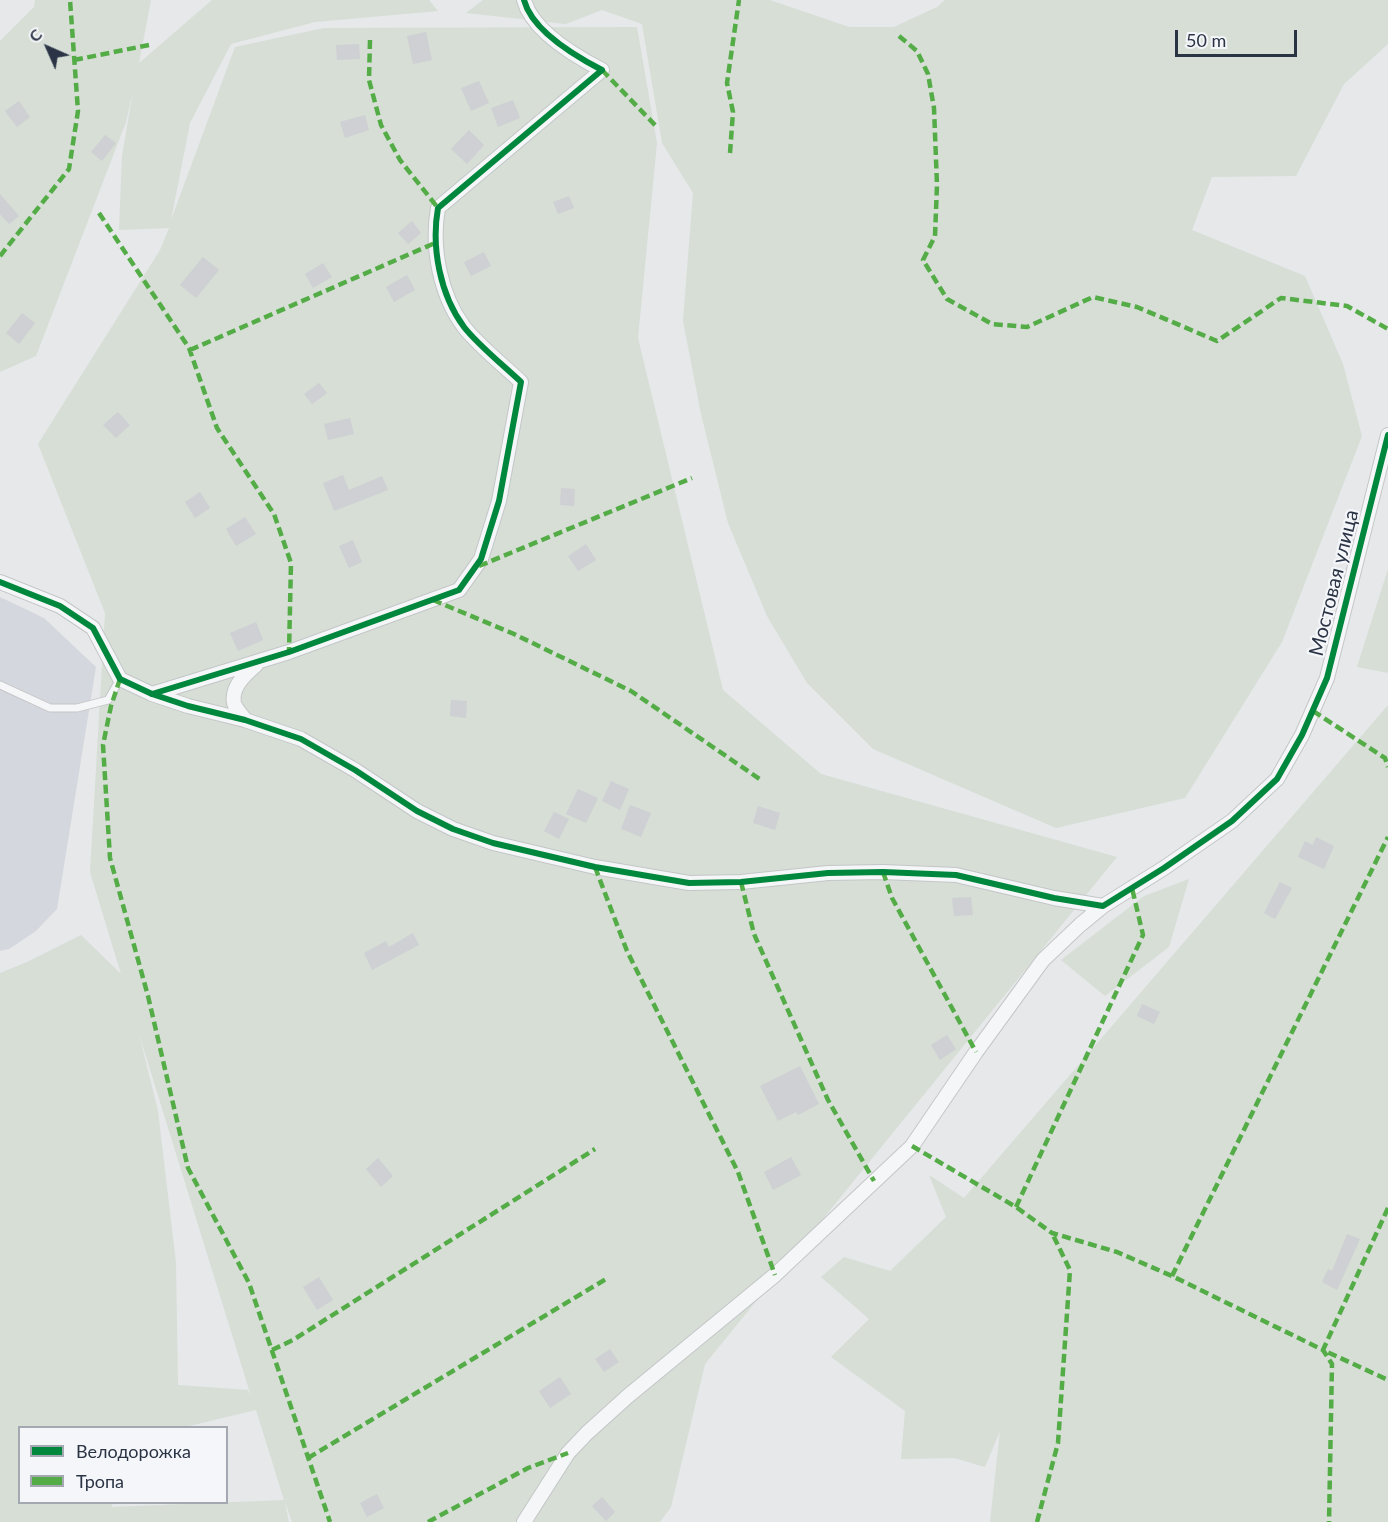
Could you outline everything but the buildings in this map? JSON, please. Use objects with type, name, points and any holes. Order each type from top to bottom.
[{"type":"street","points":[[152,694],[261,661],[459,590],[481,559],[499,501],[521,382],[465,327],[450,301],[439,267],[435,243],[438,208],[602,70],[574,55],[542,28],[530,16],[524,0]]},
{"type":"street","name":"Мостовая улица","points":[[524,1522],[568,1453],[587,1432],[775,1275],[912,1146],[983,1042],[1043,960],[1103,906],[1164,868],[1232,821],[1277,779],[1302,735],[1327,678],[1387,444]]},
{"type":"street","points":[[0,582],[60,606],[93,628],[120,679],[152,694],[245,720],[301,739],[355,770],[417,811],[453,829],[493,843],[595,867],[689,883],[741,882],[828,873],[883,872],[956,875],[1054,898],[1103,906]]},
{"type":"street","points":[[245,720],[234,704],[235,691],[241,679],[261,661]]},
{"type":"lane","points":[[0,685],[50,708],[77,708],[108,700],[120,679]]},
{"type":"shaded area","points":[[35,0],[151,0],[139,63],[212,0],[429,0],[438,11],[315,22],[231,44],[190,123],[171,220],[235,47],[324,28],[637,27],[657,143],[638,338],[723,690],[821,774],[1117,857],[705,1364],[671,1507],[660,1522],[292,1522],[285,1502],[289,1522],[0,1522],[0,973],[81,935],[121,974],[90,872],[105,613],[38,444],[160,250],[169,228],[119,230],[122,156],[133,91],[126,122],[36,356],[0,372],[0,41],[34,7]],"holes":[[[139,1034],[251,1396],[248,1390],[178,1385],[176,1263],[158,1111]]]},
{"type":"shaded area","points":[[483,0],[770,0],[849,27],[894,27],[937,7],[945,0],[1388,0],[1388,44],[1344,84],[1296,176],[1212,177],[1192,230],[1305,276],[1343,364],[1362,436],[1282,642],[1185,798],[1056,828],[873,749],[807,683],[767,616],[728,523],[701,414],[683,321],[693,193],[662,143],[642,24],[602,10],[566,24],[466,13]]},
{"type":"shaded area","points":[[1388,569],[1388,673],[1357,667]]},
{"type":"shaded area","points":[[0,597],[44,618],[96,667],[57,909],[36,931],[9,949],[0,951]]},
{"type":"shaded area","points":[[1388,705],[1388,1522],[990,1522],[1000,1431],[985,1467],[954,1458],[901,1459],[905,1411],[831,1357],[869,1319],[821,1277],[844,1257],[890,1271],[946,1217],[929,1175],[964,1198]]},
{"type":"shaded area","points":[[1189,879],[1169,947],[1105,996],[1061,960],[1144,896]]},
{"type":"marked path","points":[[0,256],[69,169],[78,111],[70,0]]},
{"type":"marked path","points":[[730,153],[733,112],[727,83],[739,0]]},
{"type":"marked path","points":[[899,36],[917,51],[928,74],[934,108],[937,185],[935,236],[923,260],[947,299],[992,324],[1027,327],[1093,297],[1137,307],[1217,341],[1281,298],[1347,306],[1388,329]]},
{"type":"marked path","points":[[370,40],[369,80],[381,125],[400,160],[438,208]]},
{"type":"marked path","points":[[74,60],[149,45]]},
{"type":"marked path","points":[[602,70],[656,126]]},
{"type":"marked path","points":[[99,213],[189,348],[217,428],[274,514],[291,563],[289,652]]},
{"type":"marked path","points":[[190,350],[435,243]]},
{"type":"marked path","points":[[479,566],[692,478]]},
{"type":"marked path","points":[[433,600],[514,634],[631,691],[761,780]]},
{"type":"marked path","points":[[120,679],[111,706],[103,745],[110,858],[148,996],[188,1168],[249,1283],[330,1522]]},
{"type":"marked path","points":[[1313,711],[1385,758],[1388,767]]},
{"type":"marked path","points":[[1172,1276],[1388,837]]},
{"type":"marked path","points":[[595,867],[627,951],[738,1172],[775,1275]]},
{"type":"marked path","points":[[883,872],[892,898],[976,1052]]},
{"type":"marked path","points":[[741,882],[754,934],[828,1100],[874,1181]]},
{"type":"marked path","points":[[1016,1207],[1143,935],[1132,888]]},
{"type":"marked path","points":[[912,1146],[1016,1207],[1052,1233],[1117,1252],[1172,1276],[1323,1350],[1332,1364],[1329,1522]]},
{"type":"marked path","points":[[272,1350],[293,1340],[595,1149]]},
{"type":"marked path","points":[[1388,1208],[1323,1350],[1388,1380]]},
{"type":"marked path","points":[[1037,1522],[1058,1443],[1070,1270],[1052,1233]]},
{"type":"marked path","points":[[308,1458],[606,1279]]},
{"type":"marked path","points":[[428,1522],[528,1468],[568,1453]]},
{"type":"cycle path","points":[[152,694],[289,652],[459,590],[481,559],[499,501],[521,382],[469,334],[449,300],[443,286],[437,254],[438,208],[602,70],[580,58],[545,32],[536,22],[524,0]]},
{"type":"cycle path","points":[[0,582],[60,606],[93,628],[120,679],[152,694],[188,706],[245,720],[301,739],[355,770],[417,811],[453,829],[493,843],[595,867],[689,883],[741,882],[828,873],[883,872],[956,875],[1054,898],[1103,906],[1164,868],[1232,821],[1277,779],[1302,735],[1327,678],[1388,435]]}]
